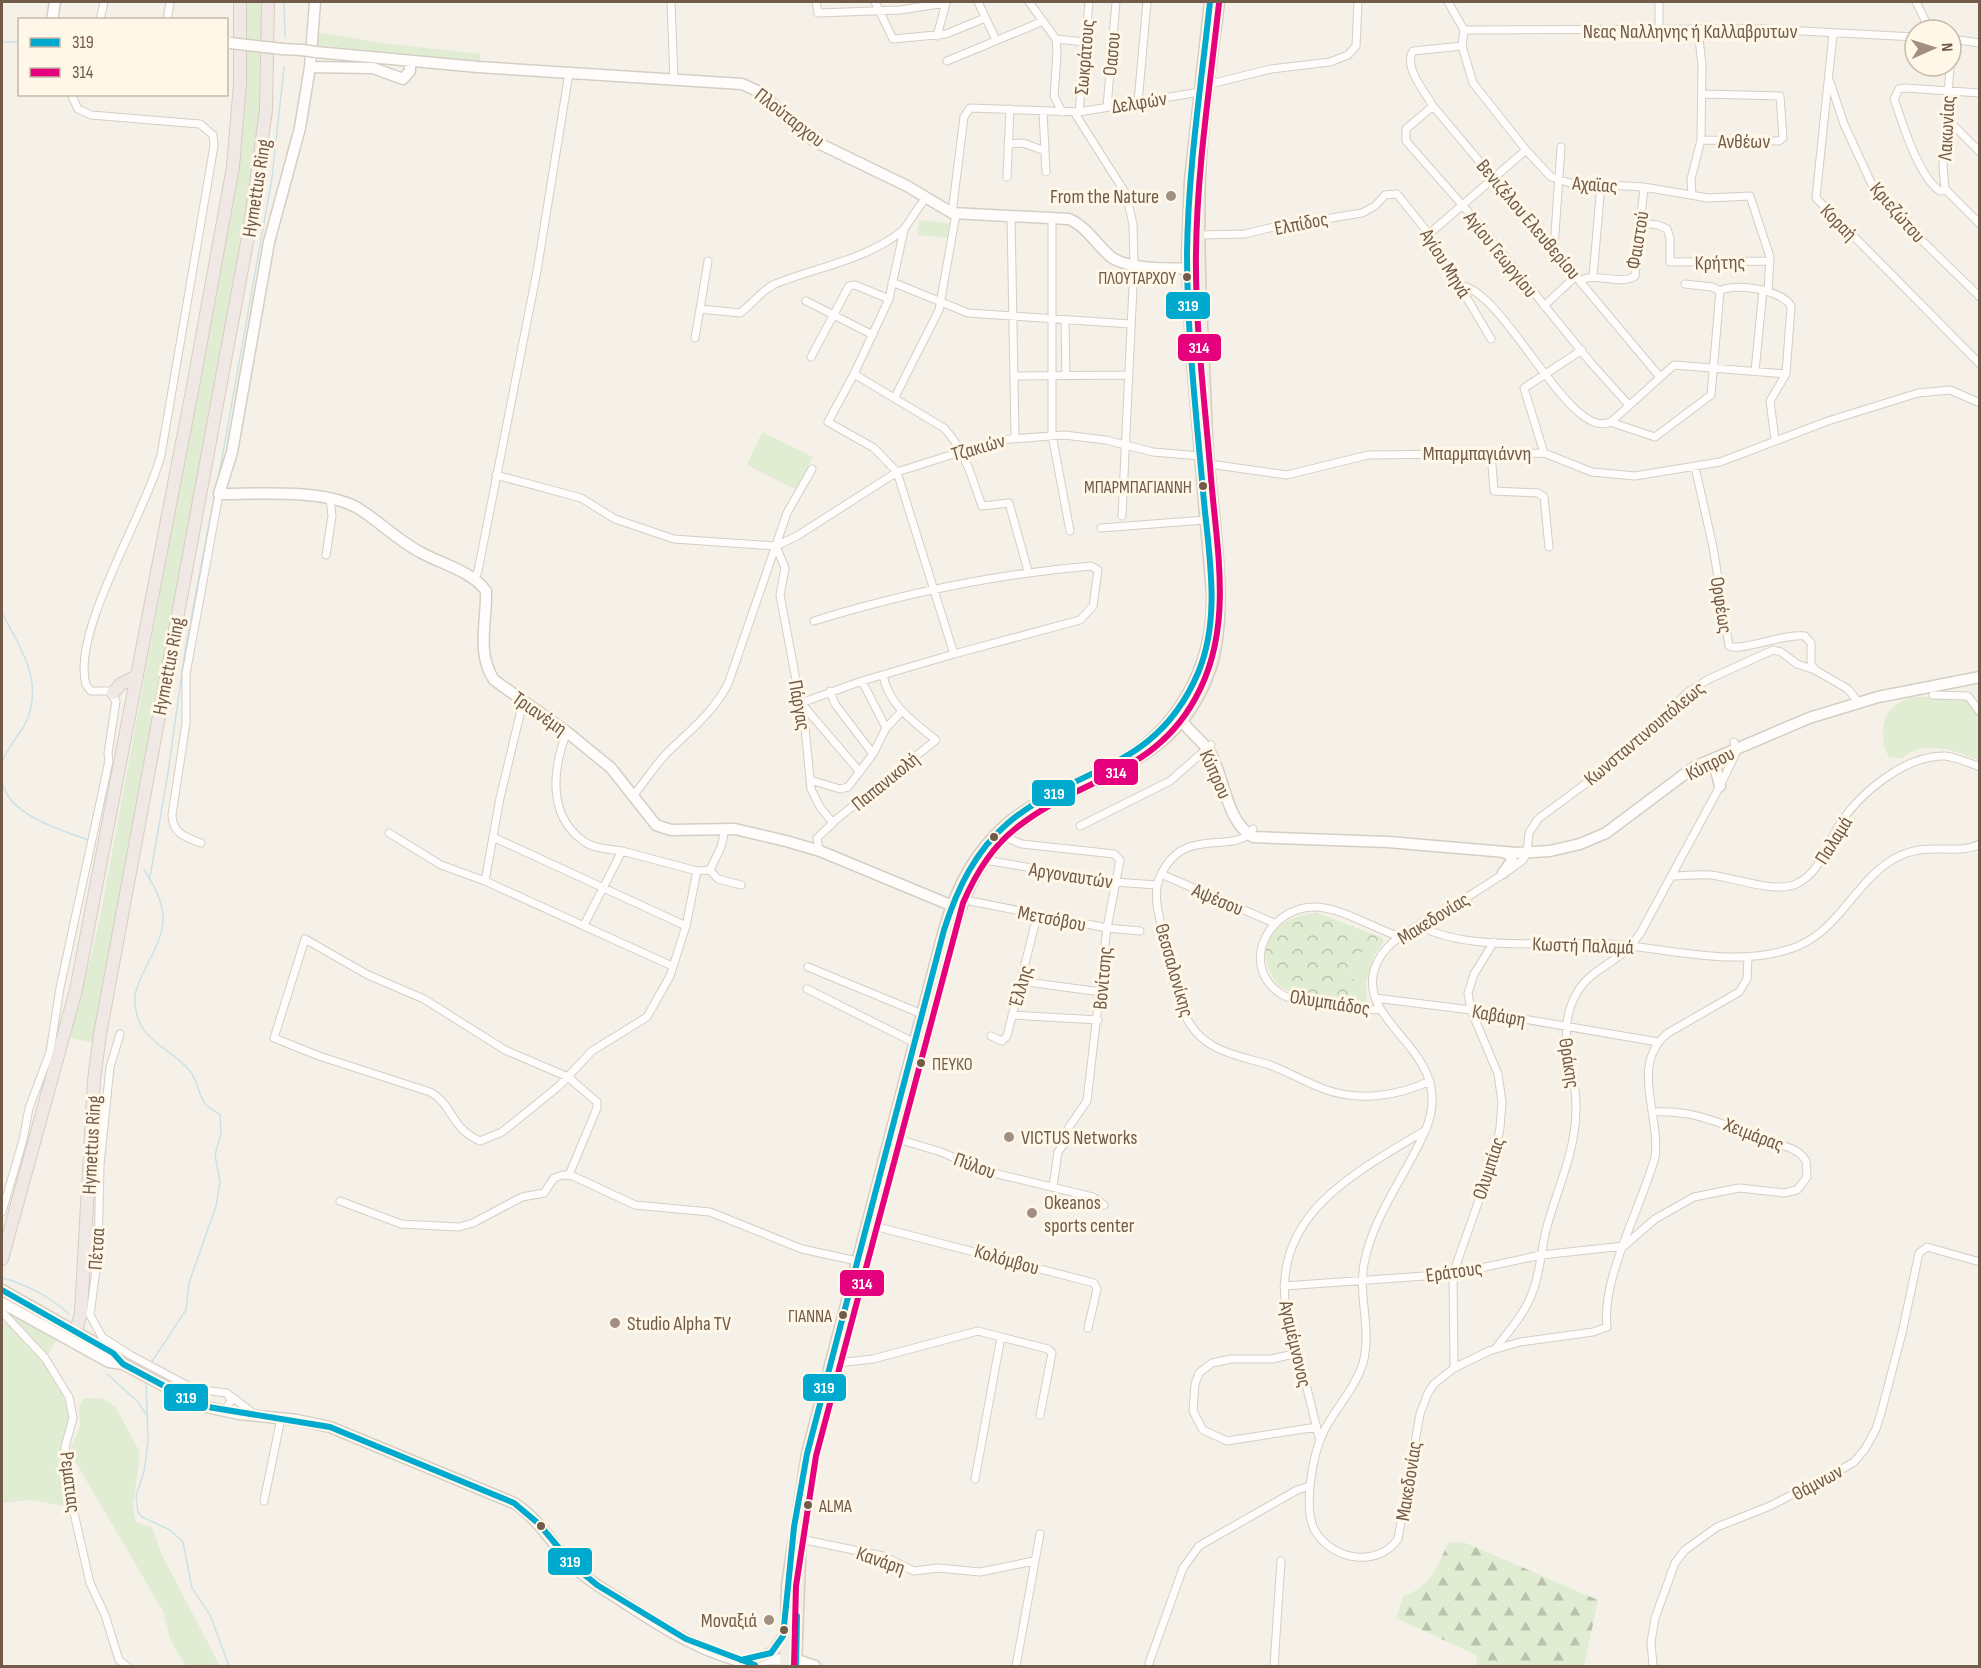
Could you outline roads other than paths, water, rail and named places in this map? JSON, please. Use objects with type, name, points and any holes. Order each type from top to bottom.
[{"type":"highway","name":"Hymettus Ring","points":[[2,1259],[76,990],[230,185],[240,84],[240,2]]},
{"type":"highway","name":"Hymettus Ring","points":[[74,1336],[81,1313],[94,1080],[100,1034],[255,196],[266,110],[267,2]]},
{"type":"highway","points":[[113,693],[121,684],[137,676]]},
{"type":"main road","points":[[797,1663],[800,1539],[814,1455],[958,904],[985,861],[1004,837],[1041,809],[1141,758],[1162,743],[1199,696],[1210,669],[1219,626],[1218,585],[1204,460],[1188,211],[1210,2]]},
{"type":"main road","points":[[785,1663],[785,1628],[794,1527],[805,1464],[922,1014],[974,861],[1009,822],[1043,799],[1134,753],[1181,717],[1200,671],[1211,626],[1212,594],[1205,520],[1205,371],[1192,267],[1201,235],[1201,163],[1219,2]]},
{"type":"main road","points":[[760,1663],[777,1648],[785,1628]]},
{"type":"street","points":[[100,18],[104,2]]},
{"type":"street","points":[[167,18],[170,2]]},
{"type":"street","points":[[201,843],[177,832],[173,826],[172,815],[186,723],[186,674],[219,494],[232,452],[269,242],[292,165],[310,67],[315,2]]},
{"type":"street","points":[[671,2],[674,79]]},
{"type":"street","points":[[816,2],[818,14],[946,2],[937,36]]},
{"type":"street","points":[[874,2],[893,39],[937,36],[985,18]]},
{"type":"street","points":[[978,2],[996,40]]},
{"type":"street","points":[[1029,2],[1041,22],[1056,39],[1054,96],[1062,112]]},
{"type":"street","name":"Σωκράτους","points":[[1077,112],[1089,2]]},
{"type":"street","name":"Οασου","points":[[1107,107],[1116,2]]},
{"type":"street","points":[[1138,102],[1147,2]]},
{"type":"street","points":[[1210,84],[1271,69],[1330,62],[1348,55],[1356,46],[1358,2]]},
{"type":"street","points":[[1448,2],[1462,27]]},
{"type":"street","points":[[1659,2],[1659,30]]},
{"type":"street","points":[[1916,2],[1924,18]]},
{"type":"street","points":[[54,4],[58,14],[63,18]]},
{"type":"street","points":[[947,61],[1041,22]]},
{"type":"street","name":"Νεας Nαλληνης ή Καλλαβρυτων","points":[[1462,27],[1762,29],[1833,34],[1847,31],[1903,36]]},
{"type":"street","name":"Αχαϊας","points":[[1462,27],[1462,46],[1475,86],[1547,173],[1559,181],[1644,187],[1721,199],[1750,196],[1770,261]]},
{"type":"street","name":"Ανθέων","points":[[1698,30],[1702,94],[1701,140],[1779,141],[1783,138],[1780,96],[1702,94]]},
{"type":"street","name":"Κοραή","points":[[1833,34],[1815,190],[1818,201],[1980,363]]},
{"type":"street","points":[[1056,39],[1085,42]]},
{"type":"street","points":[[1963,41],[1980,43]]},
{"type":"street","name":"Πλούταρχου","points":[[228,43],[410,61],[731,82],[754,88],[814,141],[954,213],[1052,218],[1075,222],[1113,258],[1134,266],[1192,267]]},
{"type":"street","name":"Βενιζέλου Ελευθερίου","points":[[1462,46],[1416,50],[1410,56],[1412,70],[1433,106],[1579,277],[1660,377]]},
{"type":"street","points":[[310,67],[374,68],[403,79],[410,71],[410,61]]},
{"type":"street","points":[[219,494],[284,495],[330,499],[354,506],[418,551],[475,579],[537,271],[569,73]]},
{"type":"street","name":"Κριεζώτου","points":[[1829,78],[1840,114],[1873,187],[1904,223],[1980,297]]},
{"type":"street","name":"Λακωνίας","points":[[1945,189],[1943,167],[1949,78]]},
{"type":"street","points":[[1980,93],[1899,89],[1894,99],[1913,148],[1933,186],[1940,191],[1945,189],[1980,224]]},
{"type":"street","name":"Δελφών","points":[[954,213],[965,114],[976,107],[1077,112],[1200,92]]},
{"type":"street","points":[[2,1212],[23,1140],[29,1108],[50,1052],[60,988],[109,761],[108,753],[116,706],[113,693],[91,690],[86,685],[87,646],[102,597],[154,479],[161,455],[179,360],[214,140],[206,127],[191,122],[91,115],[78,109],[71,96]]},
{"type":"street","name":"Αγίου Γεωργίου","points":[[1433,106],[1407,126],[1404,138],[1628,404]]},
{"type":"street","points":[[1007,177],[1010,109]]},
{"type":"street","points":[[1043,111],[1046,172]]},
{"type":"street","points":[[1077,112],[1130,203],[1134,266],[1123,447],[1122,516]]},
{"type":"street","points":[[1946,118],[1980,152]]},
{"type":"street","points":[[1692,195],[1691,179],[1701,140]]},
{"type":"street","points":[[1008,144],[1023,143],[1045,151]]},
{"type":"street","points":[[1554,248],[1561,147]]},
{"type":"street","points":[[1429,234],[1526,150]]},
{"type":"street","points":[[1593,277],[1601,184]]},
{"type":"street","name":"Φαιστού","points":[[1544,306],[1579,277],[1627,279],[1635,276],[1644,187]]},
{"type":"street","name":"Ελπίδος","points":[[1201,235],[1259,232],[1269,228],[1362,213],[1387,194],[1395,193]]},
{"type":"street","name":"Αγίου Μηνά","points":[[1395,193],[1404,200],[1429,234],[1491,339]]},
{"type":"street","points":[[926,198],[908,220],[892,282],[890,299],[828,422],[874,448],[897,472],[932,590],[954,654]]},
{"type":"street","points":[[895,397],[935,321],[941,303],[954,213]]},
{"type":"street","points":[[1011,216],[1016,437]]},
{"type":"street","points":[[1052,218],[1052,435],[1070,531]]},
{"type":"street","name":"Κρήτης","points":[[1641,223],[1658,225],[1666,229],[1670,238],[1670,262],[1770,261]]},
{"type":"street","points":[[700,309],[740,313],[760,293],[775,285],[854,257],[904,230]]},
{"type":"street","points":[[695,339],[708,261]]},
{"type":"street","points":[[1755,371],[1770,261]]},
{"type":"street","points":[[892,282],[968,313],[1131,324]]},
{"type":"street","points":[[1685,284],[1712,287],[1720,291],[1729,288],[1766,290],[1785,297],[1792,310],[1786,374],[1770,401],[1775,439]]},
{"type":"street","points":[[811,357],[851,285],[890,299]]},
{"type":"street","points":[[1461,286],[1470,288],[1489,306],[1580,414],[1594,423],[1608,423],[1619,428],[1657,436],[1711,395],[1720,291]]},
{"type":"street","points":[[806,301],[873,335]]},
{"type":"street","points":[[1065,320],[1066,376]]},
{"type":"street","points":[[1544,453],[1524,388],[1582,350]]},
{"type":"street","points":[[1608,423],[1677,365],[1786,374]]},
{"type":"street","points":[[854,374],[944,428],[963,451],[982,506],[1009,504],[1028,571]]},
{"type":"street","points":[[1014,376],[1128,375]]},
{"type":"street","name":"Μπαρμπαγιάννη","points":[[1204,460],[1287,475],[1368,455],[1544,453],[1592,472],[1617,476],[1659,474],[1720,462],[1775,439],[1888,400],[1934,390],[1959,392],[1980,403]]},
{"type":"street","name":"Τζακιών","points":[[776,546],[797,536],[897,472],[1016,437],[1052,435],[1106,440],[1123,447],[1204,460]]},
{"type":"street","points":[[1491,453],[1494,491],[1538,493],[1544,497],[1549,547]]},
{"type":"street","name":"Ορφέως","points":[[1695,467],[1713,547],[1729,646],[1738,649],[1774,638],[1803,636],[1810,641],[1811,663],[1815,670]]},
{"type":"street","points":[[632,797],[669,751],[712,711],[719,700],[787,513],[812,469]]},
{"type":"street","points":[[496,475],[581,498],[615,519],[674,540],[776,546]]},
{"type":"street","points":[[326,555],[332,516],[330,499]]},
{"type":"street","points":[[1101,528],[1205,520]]},
{"type":"street","name":"Πάργας","points":[[776,546],[785,568],[780,595],[801,703],[810,780],[815,800],[833,822]]},
{"type":"street","points":[[814,621],[876,602],[1028,571],[1095,567],[1098,576],[1093,606],[1076,621],[862,681],[801,703],[860,772]]},
{"type":"street","name":"Τριανέμη","points":[[475,579],[486,591],[483,630],[486,668],[494,680],[567,732],[611,768],[656,825],[670,830],[725,829],[820,851],[958,904]]},
{"type":"street","name":"Κωνσταντινουπόλεως","points":[[1527,850],[1529,832],[1538,819],[1627,753],[1688,692],[1709,678],[1773,650],[1781,652],[1797,664],[1815,670]]},
{"type":"street","points":[[1815,670],[1848,689],[1856,699]]},
{"type":"street","points":[[810,780],[843,788],[851,785],[873,754],[886,728],[901,712],[887,689],[883,675]]},
{"type":"street","name":"Κύπρου","points":[[1251,832],[1398,835],[1527,850],[1555,844],[1596,830],[1620,816],[1692,761],[1856,699],[1978,676]]},
{"type":"street","points":[[862,681],[886,728]]},
{"type":"street","points":[[830,691],[835,704],[873,754]]},
{"type":"street","points":[[1933,696],[1968,696],[1980,712]]},
{"type":"street","points":[[485,881],[523,702]]},
{"type":"street","name":"Παπανικολή","points":[[833,822],[936,740],[901,712]]},
{"type":"street","name":"Κύπρου","points":[[1181,717],[1209,747],[1222,765],[1237,806],[1251,832],[1259,839],[1388,842],[1503,852],[1580,844],[1605,833],[1694,768],[1735,746]]},
{"type":"street","points":[[567,732],[554,787],[562,815],[581,840],[597,847],[622,851],[697,871],[710,870]]},
{"type":"street","name":"Θράκης","points":[[1495,1349],[1530,1299],[1547,1226],[1569,1165],[1574,1137],[1575,1085],[1564,1027],[1578,990],[1631,946],[1674,876],[1720,786],[1735,746]]},
{"type":"street","points":[[1080,826],[1159,787],[1209,747]]},
{"type":"street","name":"Παλαμά","points":[[1674,876],[1712,875],[1767,885],[1791,886],[1812,873],[1839,824],[1850,811],[1873,789],[1906,766],[1920,760],[1942,756],[1980,767]]},
{"type":"street","points":[[109,761],[119,770]]},
{"type":"street","points":[[1694,768],[1713,768],[1719,776],[1720,786]]},
{"type":"street","points":[[820,851],[817,838],[833,822]]},
{"type":"street","points":[[710,870],[721,847],[725,829]]},
{"type":"street","name":"Θεσσαλονίκης","points":[[1251,832],[1240,840],[1203,842],[1185,848],[1172,858],[1161,874],[1157,885],[1160,922],[1181,1002],[1192,1027],[1208,1043],[1338,1093],[1385,1095],[1430,1081]]},
{"type":"street","points":[[389,833],[441,865],[485,881],[672,966]]},
{"type":"street","points":[[493,837],[686,926]]},
{"type":"street","name":"Βονίτσης","points":[[1004,837],[1022,844],[1118,856],[1120,866],[1114,882],[1107,928],[1097,1031],[1086,1106],[1069,1127],[1064,1144],[1058,1152],[1053,1185]]},
{"type":"street","points":[[1658,1042],[1668,1033],[1739,992],[1747,979],[1748,957],[1789,949],[1818,936],[1884,866],[1904,854],[1928,847],[1968,848],[1980,844]]},
{"type":"street","name":"Μακεδονίας","points":[[1527,850],[1523,860],[1421,926],[1400,937],[1385,950],[1377,963],[1373,978],[1375,998],[1380,1010],[1418,1056],[1430,1081],[1434,1101],[1426,1130],[1372,1237],[1362,1281],[1367,1332],[1365,1353],[1356,1381],[1327,1425],[1320,1442],[1310,1486],[1312,1526],[1329,1545],[1343,1554],[1358,1557],[1376,1556],[1390,1549],[1401,1529],[1422,1406],[1434,1384],[1454,1368],[1495,1349],[1593,1332],[1607,1327],[1608,1299],[1655,1157],[1657,1134],[1648,1071],[1658,1042]]},
{"type":"street","points":[[584,925],[602,886],[622,851]]},
{"type":"street","points":[[1503,852],[1510,855],[1512,861],[1503,873]]},
{"type":"street","name":"Αργοναυτών","points":[[985,861],[1114,882],[1157,885]]},
{"type":"street","points":[[710,870],[718,879],[741,885]]},
{"type":"street","points":[[569,1175],[597,1104],[595,1098],[568,1077],[505,1050],[424,999],[368,975],[305,939],[274,1038],[319,1056],[438,1096],[466,1135],[480,1141],[502,1132],[568,1077],[592,1051],[647,1017],[664,988],[686,926],[697,871]]},
{"type":"street","name":"Αψέσου","points":[[1161,874],[1274,923]]},
{"type":"street","name":"Μετσόβου","points":[[958,904],[1107,928],[1140,931]]},
{"type":"street","points":[[1274,923],[1297,910],[1317,907],[1400,937]]},
{"type":"street","name":"Έλλης","points":[[991,1036],[998,1041],[1005,1040],[1026,966],[1037,916]]},
{"type":"street","name":"Ολυμπιάδος","points":[[1274,923],[1263,939],[1260,957],[1267,977],[1279,993],[1296,1000],[1380,1010]]},
{"type":"street","name":"Κωστή Παλαμά","points":[[1421,926],[1435,934],[1494,942],[1631,946],[1706,955],[1748,957]]},
{"type":"street","name":"Ολυμπίας","points":[[1454,1368],[1453,1274],[1498,1143],[1502,1114],[1498,1074],[1471,1010],[1468,993],[1470,982],[1494,942]]},
{"type":"street","points":[[808,967],[922,1014]]},
{"type":"street","points":[[1020,981],[1101,992]]},
{"type":"street","points":[[807,989],[915,1043]]},
{"type":"street","name":"Καβάφη","points":[[1375,998],[1471,1010],[1658,1042]]},
{"type":"street","points":[[1012,1015],[1098,1020]]},
{"type":"street","name":"Πέτσα","points":[[120,1034],[110,1067],[100,1165],[98,1254],[90,1315],[102,1337],[127,1360]]},
{"type":"street","name":"Χειμάρας","points":[[1624,1246],[1655,1219],[1694,1197],[1738,1188],[1789,1193],[1799,1188],[1807,1177],[1806,1161],[1793,1149],[1712,1118],[1683,1113],[1654,1112]]},
{"type":"street","name":"Αγαμέμνονος","points":[[1320,1442],[1288,1320],[1284,1286],[1285,1263],[1299,1229],[1319,1205],[1379,1158],[1426,1130]]},
{"type":"street","name":"Πύλου","points":[[898,1140],[941,1152],[985,1171],[1029,1182],[1053,1185],[1093,1197],[1104,1205]]},
{"type":"street","points":[[340,1201],[401,1224],[459,1227],[474,1223],[522,1197],[544,1193],[554,1178],[569,1175],[635,1205],[710,1212],[802,1249],[857,1261]]},
{"type":"street","name":"Κολόμβου","points":[[874,1226],[946,1242],[1094,1284],[1097,1290],[1088,1328]]},
{"type":"street","name":"Εράτους","points":[[1284,1286],[1453,1274],[1541,1255],[1624,1246]]},
{"type":"street","name":"Θάμνων","points":[[1653,1666],[1651,1642],[1655,1618],[1676,1563],[1685,1551],[1717,1527],[1770,1506],[1842,1469],[1854,1462],[1865,1449],[1876,1429],[1881,1413],[1902,1333],[1919,1253],[1927,1247],[1980,1262]]},
{"type":"street","name":"Πέτσα","points":[[2,1290],[34,1308],[74,1336]]},
{"type":"street","name":"Πέτσα","points":[[2,1303],[127,1360],[180,1395],[202,1406],[223,1412],[281,1418],[330,1427],[514,1503],[534,1518],[563,1554],[587,1578],[683,1640],[721,1656],[760,1663]]},
{"type":"street","name":"Ρεματιας","points":[[2,1312],[45,1358],[69,1397],[73,1418],[65,1447],[67,1483],[90,1583],[105,1615],[119,1660],[127,1666]]},
{"type":"street","points":[[837,1363],[873,1359],[978,1331],[1047,1349],[1052,1353],[1040,1415]]},
{"type":"street","points":[[975,1479],[1001,1337]]},
{"type":"street","points":[[1298,1353],[1272,1359],[1231,1359],[1212,1363],[1202,1371],[1194,1384],[1193,1411],[1203,1430],[1227,1442],[1317,1427]]},
{"type":"street","points":[[127,1360],[187,1386],[225,1392],[244,1408],[261,1416]]},
{"type":"street","points":[[223,1412],[225,1392]]},
{"type":"street","points":[[264,1501],[281,1418]]},
{"type":"street","points":[[1149,1663],[1183,1568],[1199,1546],[1297,1490],[1310,1486]]},
{"type":"street","points":[[1016,1666],[1040,1534]]},
{"type":"street","name":"Κανάρη","points":[[800,1539],[883,1556],[914,1571],[938,1568],[980,1572],[1034,1561]]},
{"type":"street","points":[[1274,1666],[1281,1561]]},
{"type":"street","points":[[760,1663],[797,1663],[815,1666]]},
{"type":"waterway","points":[[284,2],[285,37]]},
{"type":"waterway","points":[[2,42],[18,42]]},
{"type":"waterway","points":[[218,481],[272,178],[284,67]]},
{"type":"waterway","points":[[150,877],[168,773],[185,651],[214,497]]},
{"type":"waterway","points":[[2,613],[23,654],[32,682],[33,696],[24,726],[2,762]]},
{"type":"waterway","points":[[2,783],[7,794],[26,813],[50,826],[88,840]]},
{"type":"waterway","points":[[144,870],[158,896],[163,918],[159,940],[136,989],[136,1012],[146,1033],[190,1071],[206,1105],[220,1115],[221,1133],[215,1155],[220,1182],[216,1206],[189,1283],[186,1310],[151,1363]]},
{"type":"waterway","points":[[2,1278],[37,1292],[69,1314]]},
{"type":"waterway","points":[[107,1374],[138,1402],[148,1417]]},
{"type":"waterway","points":[[146,1382],[148,1441],[144,1472],[136,1496],[138,1512],[142,1517],[170,1530],[183,1542],[192,1588],[210,1615],[229,1666]]},
{"type":"place","name":"From the Nature","points":[[1171,196]]},
{"type":"place","name":"ΠΛΟΥΤΑΡΧΟΥ","points":[[1187,277]]},
{"type":"place","name":"ΜΠΑΡΜΠΑΓΙΑΝΝΗ","points":[[1203,486]]},
{"type":"place","name":"ΠΕΥΚΟ","points":[[921,1063]]},
{"type":"place","name":"VICTUS Networks","points":[[1009,1137]]},
{"type":"place","name":"Okeanos sports center","points":[[1032,1213]]},
{"type":"place","name":"ΓΙΑΝΝΑ","points":[[843,1315]]},
{"type":"place","name":"Studio Alpha TV","points":[[615,1323]]},
{"type":"place","name":"ALMA","points":[[808,1505]]},
{"type":"place","name":"Μοναξιά","points":[[769,1620]]}]
